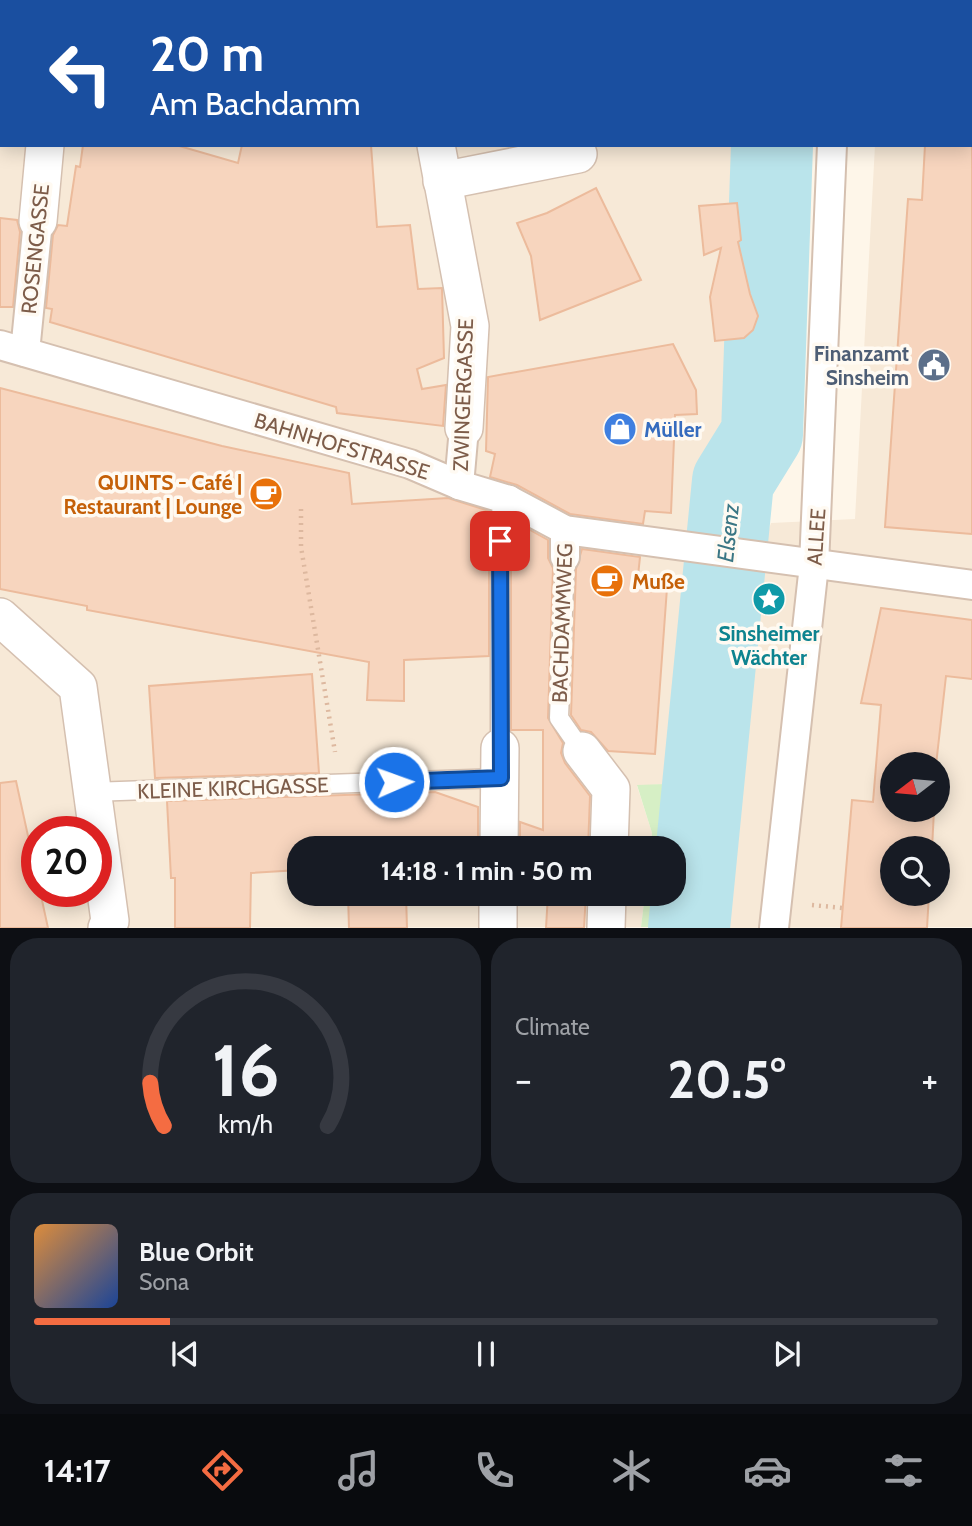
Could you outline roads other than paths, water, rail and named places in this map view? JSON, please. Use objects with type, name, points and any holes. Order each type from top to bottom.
[{"type":"street","name":"ROSENGASSE","points":[[12,349],[38,221],[45,147]]},
{"type":"street","name":"ZWINGERGASSE","points":[[436,147],[470,326],[459,485]]},
{"type":"street","name":"ALLEE","points":[[774,928],[814,565],[832,147]]},
{"type":"street","points":[[442,181],[578,154]]},
{"type":"street","name":"BAHNHOFSTRASSE","points":[[12,349],[410,464],[459,485],[509,500],[565,543],[687,545],[814,565],[972,585]]},
{"type":"street","points":[[500,541],[509,500]]},
{"type":"street","points":[[0,617],[78,687],[110,921],[107,928]]},
{"type":"street","points":[[582,751],[611,789],[609,836]]},
{"type":"street","points":[[499,836],[501,763]]},
{"type":"street","points":[[498,906],[498,928]]},
{"type":"street","points":[[606,928],[607,906]]},
{"type":"lane","points":[[500,541],[501,763]]},
{"type":"lane","name":"BACHDAMMWEG","points":[[565,543],[559,718],[582,751]]},
{"type":"lane","name":"KLEINE KIRCHGASSE","points":[[91,792],[341,784],[501,763]]},
{"type":"waterway","name":"Elsenz","points":[[689,928],[733,481],[762,434],[772,147]]},
{"type":"place","name":"Finanzamt Sinsheim","points":[[934,365]]},
{"type":"place","name":"Müller","points":[[620,429]]},
{"type":"place","name":"QUINTS - Café | Restaurant | Lounge","points":[[266,494]]},
{"type":"place","name":"Muße","points":[[607,581]]},
{"type":"place","name":"Sinsheimer Wächter","points":[[769,599]]}]
